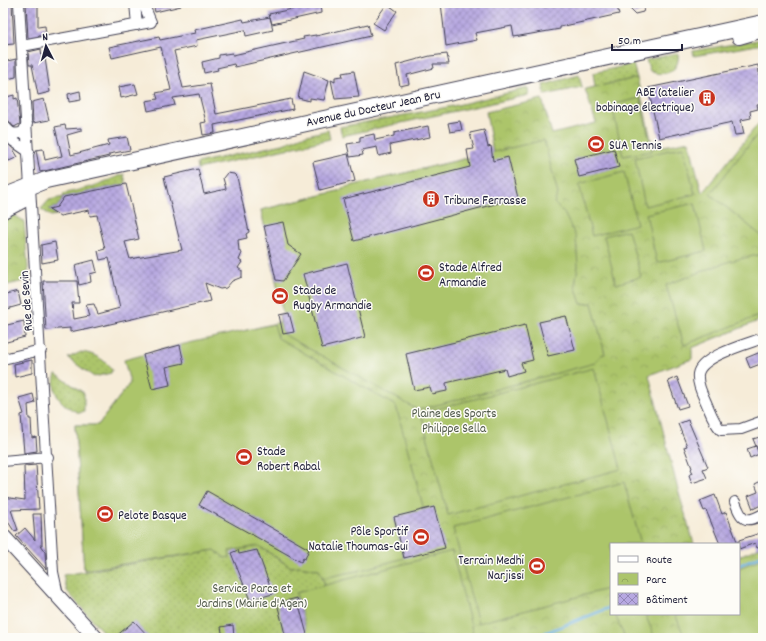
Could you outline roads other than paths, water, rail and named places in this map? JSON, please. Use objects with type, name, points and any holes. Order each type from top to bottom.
[{"type":"main road","name":"Avenue du Docteur Jean Bru","points":[[30,191],[46,180],[114,164],[763,23]]},
{"type":"main road","name":"Avenue du Docteur Jean Bru","points":[[700,36],[718,39],[763,34]]},
{"type":"main road","points":[[3,197],[90,180],[114,164]]},
{"type":"main road","points":[[3,210],[30,191]]},
{"type":"street","name":"Rue de Sevin","points":[[19,3],[54,572],[58,598]]},
{"type":"street","points":[[135,3],[137,25]]},
{"type":"street","points":[[22,46],[151,22],[143,3]]},
{"type":"street","points":[[739,37],[763,30]]},
{"type":"street","points":[[5,127],[13,134],[19,134],[23,132],[27,124]]},
{"type":"street","points":[[5,127],[13,141],[29,152]]},
{"type":"street","points":[[763,338],[709,360],[701,366],[698,378],[703,396],[716,425],[721,430],[741,429],[763,421]]},
{"type":"street","points":[[3,359],[41,350]]},
{"type":"street","points":[[3,461],[48,457]]},
{"type":"street","points":[[735,502],[740,514],[745,520],[750,521],[763,514]]},
{"type":"street","points":[[3,536],[96,638]]},
{"type":"waterway","points":[[740,565],[763,555]]},
{"type":"waterway","points":[[545,633],[610,607]]},
{"type":"place","name":"ABE (atelier bobinage électrique)","points":[[707,98]]},
{"type":"place","name":"SUA Tennis","points":[[596,144]]},
{"type":"place","name":"Tribune Ferrasse","points":[[431,199]]},
{"type":"place","name":"Stade Alfred Armandie","points":[[426,273]]},
{"type":"place","name":"Stade de Rugby Armandie","points":[[280,296]]},
{"type":"place","name":"Stade Robert Rabal","points":[[244,457]]},
{"type":"place","name":"Pelote Basque","points":[[105,514]]},
{"type":"place","name":"Pôle Sportif Natalie Thoumas-Gui","points":[[421,537]]},
{"type":"place","name":"Terrain Medhi Narjissi","points":[[537,566]]},
{"type":"park label","name":"Plaine des Sports Philippe Sella","points":[[454,420]]},
{"type":"park label","name":"Service Parcs et Jardins (Mairie d'Agen)","points":[[252,594]]}]
